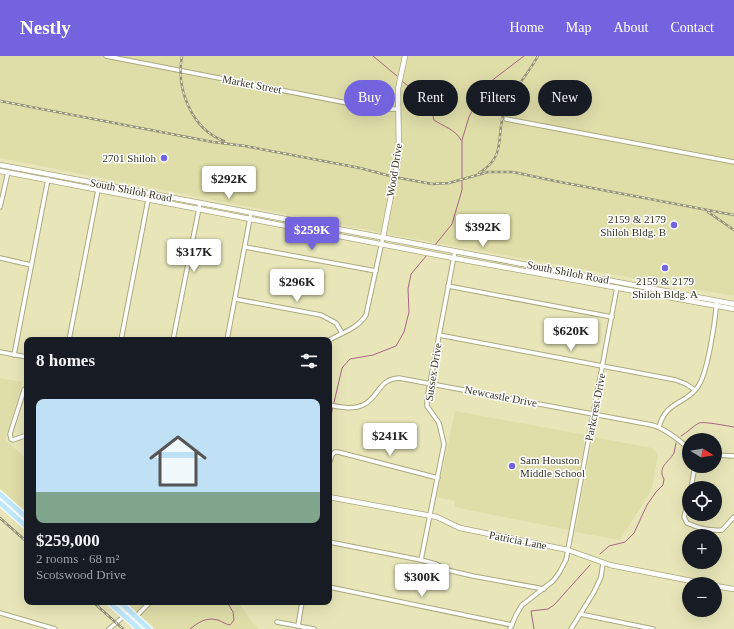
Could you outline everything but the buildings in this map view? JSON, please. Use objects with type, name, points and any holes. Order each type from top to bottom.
[{"type":"main road","name":"Wood Drive","points":[[383,237],[398,155],[398,89],[405,56]]},
{"type":"main road","name":"South Shiloh Road","points":[[0,165],[618,282],[734,309]]},
{"type":"main road","name":"South Shiloh Road","points":[[0,171],[381,245],[616,288],[717,304],[734,304]]},
{"type":"main road","points":[[0,494],[24,515]]},
{"type":"main road","name":"Patricia Lane","points":[[332,498],[430,516],[446,521],[460,528],[568,550],[603,563],[682,579]]},
{"type":"main road","points":[[0,503],[24,524]]},
{"type":"main road","points":[[722,587],[734,589]]},
{"type":"main road","points":[[112,605],[139,629]]},
{"type":"main road","points":[[123,605],[149,629]]},
{"type":"street","name":"Market Street","points":[[106,56],[374,108],[398,109]]},
{"type":"street","points":[[506,119],[734,162]]},
{"type":"street","points":[[0,207],[8,167]]},
{"type":"street","points":[[14,355],[49,174]]},
{"type":"street","points":[[70,337],[98,190],[102,184]]},
{"type":"street","points":[[122,337],[148,200],[152,194]]},
{"type":"street","points":[[174,337],[200,203]]},
{"type":"street","points":[[228,337],[251,213]]},
{"type":"street","points":[[332,338],[363,321],[366,315],[383,237]]},
{"type":"street","points":[[245,247],[376,271]]},
{"type":"street","name":"Sussex Drive","points":[[421,560],[444,444],[439,423],[427,406],[427,399],[455,251]]},
{"type":"street","points":[[0,258],[31,265]]},
{"type":"street","name":"Parkcrest Drive","points":[[511,627],[522,605],[544,589],[559,573],[566,560],[618,282]]},
{"type":"street","points":[[448,286],[612,317]]},
{"type":"street","points":[[235,299],[321,315],[336,323],[342,333]]},
{"type":"street","points":[[658,427],[662,417],[668,409],[695,390],[703,377],[717,304]]},
{"type":"street","points":[[439,335],[682,382],[695,390]]},
{"type":"street","points":[[0,352],[24,357]]},
{"type":"street","name":"Newcastle Drive","points":[[333,406],[353,408],[363,405],[374,396],[382,385],[388,380],[394,378],[430,383],[658,427],[682,443]]},
{"type":"street","points":[[24,390],[10,434],[12,440],[24,436]]},
{"type":"street","points":[[332,455],[335,452],[338,452],[438,478]]},
{"type":"street","points":[[722,455],[734,456]]},
{"type":"street","points":[[686,521],[687,523],[701,528],[722,530],[734,517]]},
{"type":"street","points":[[332,543],[421,560],[436,564],[448,570],[473,576],[544,589]]},
{"type":"street","points":[[571,629],[601,577],[603,563]]},
{"type":"street","points":[[332,588],[511,627]]},
{"type":"street","points":[[131,622],[147,605]]},
{"type":"street","points":[[298,626],[302,605]]},
{"type":"street","points":[[109,629],[130,611]]},
{"type":"street","points":[[0,613],[55,629]]},
{"type":"street","points":[[580,614],[653,629]]},
{"type":"street","points":[[277,622],[314,629]]},
{"type":"shaded area","points":[[0,56],[734,56],[734,296],[398,236],[0,158]]},
{"type":"shaded area","points":[[0,378],[22,382],[5,440],[24,456],[24,510],[0,488]]},
{"type":"shaded area","name":"Sam Houston Middle School","points":[[455,411],[586,435],[569,530],[454,507],[455,501],[437,497]]},
{"type":"shaded area","points":[[593,437],[652,448],[658,454],[652,489],[620,540],[575,532]]},
{"type":"shaded area","points":[[129,605],[240,605],[259,629],[156,629]]},
{"type":"waterway","points":[[373,56],[397,76]]},
{"type":"waterway","points":[[435,245],[452,224],[462,190],[462,140],[469,117],[486,85],[524,56]]},
{"type":"waterway","points":[[402,81],[427,102],[431,108],[434,120],[456,133],[461,140]]},
{"type":"waterway","points":[[332,411],[342,368],[350,359],[373,355],[396,346],[404,332],[409,312],[408,289],[411,274],[427,255]]},
{"type":"waterway","points":[[681,436],[699,423],[710,423],[734,427]]},
{"type":"waterway","points":[[600,554],[609,546],[625,542],[634,533],[647,505],[663,485],[664,479],[662,471],[664,465],[674,453],[676,443]]},
{"type":"waterway","points":[[534,629],[531,611],[548,609],[554,605],[590,565]]},
{"type":"waterway","points":[[190,629],[200,622],[210,619],[218,620],[230,625],[234,620],[233,612],[229,605]]},
{"type":"railway","points":[[182,56],[181,81],[188,106],[203,127],[212,135],[224,141]]},
{"type":"railway","points":[[479,173],[494,159],[499,144],[502,118],[505,109],[512,95],[538,56]]},
{"type":"railway","points":[[0,101],[213,142],[245,146],[360,168],[394,177],[432,184],[449,183],[488,172],[513,172],[734,215]]},
{"type":"railway","points":[[708,212],[734,230]]},
{"type":"railway","points":[[0,518],[24,539]]},
{"type":"railway","points":[[96,605],[123,629]]},
{"type":"place","name":"2701 Shiloh","points":[[164,158]]},
{"type":"place","name":"2159 & 2179 Shiloh Bldg. B","points":[[674,225]]},
{"type":"place","name":"2159 & 2179 Shiloh Bldg. A","points":[[665,268]]},
{"type":"place","name":"Sam Houston Middle School","points":[[512,466]]}]
